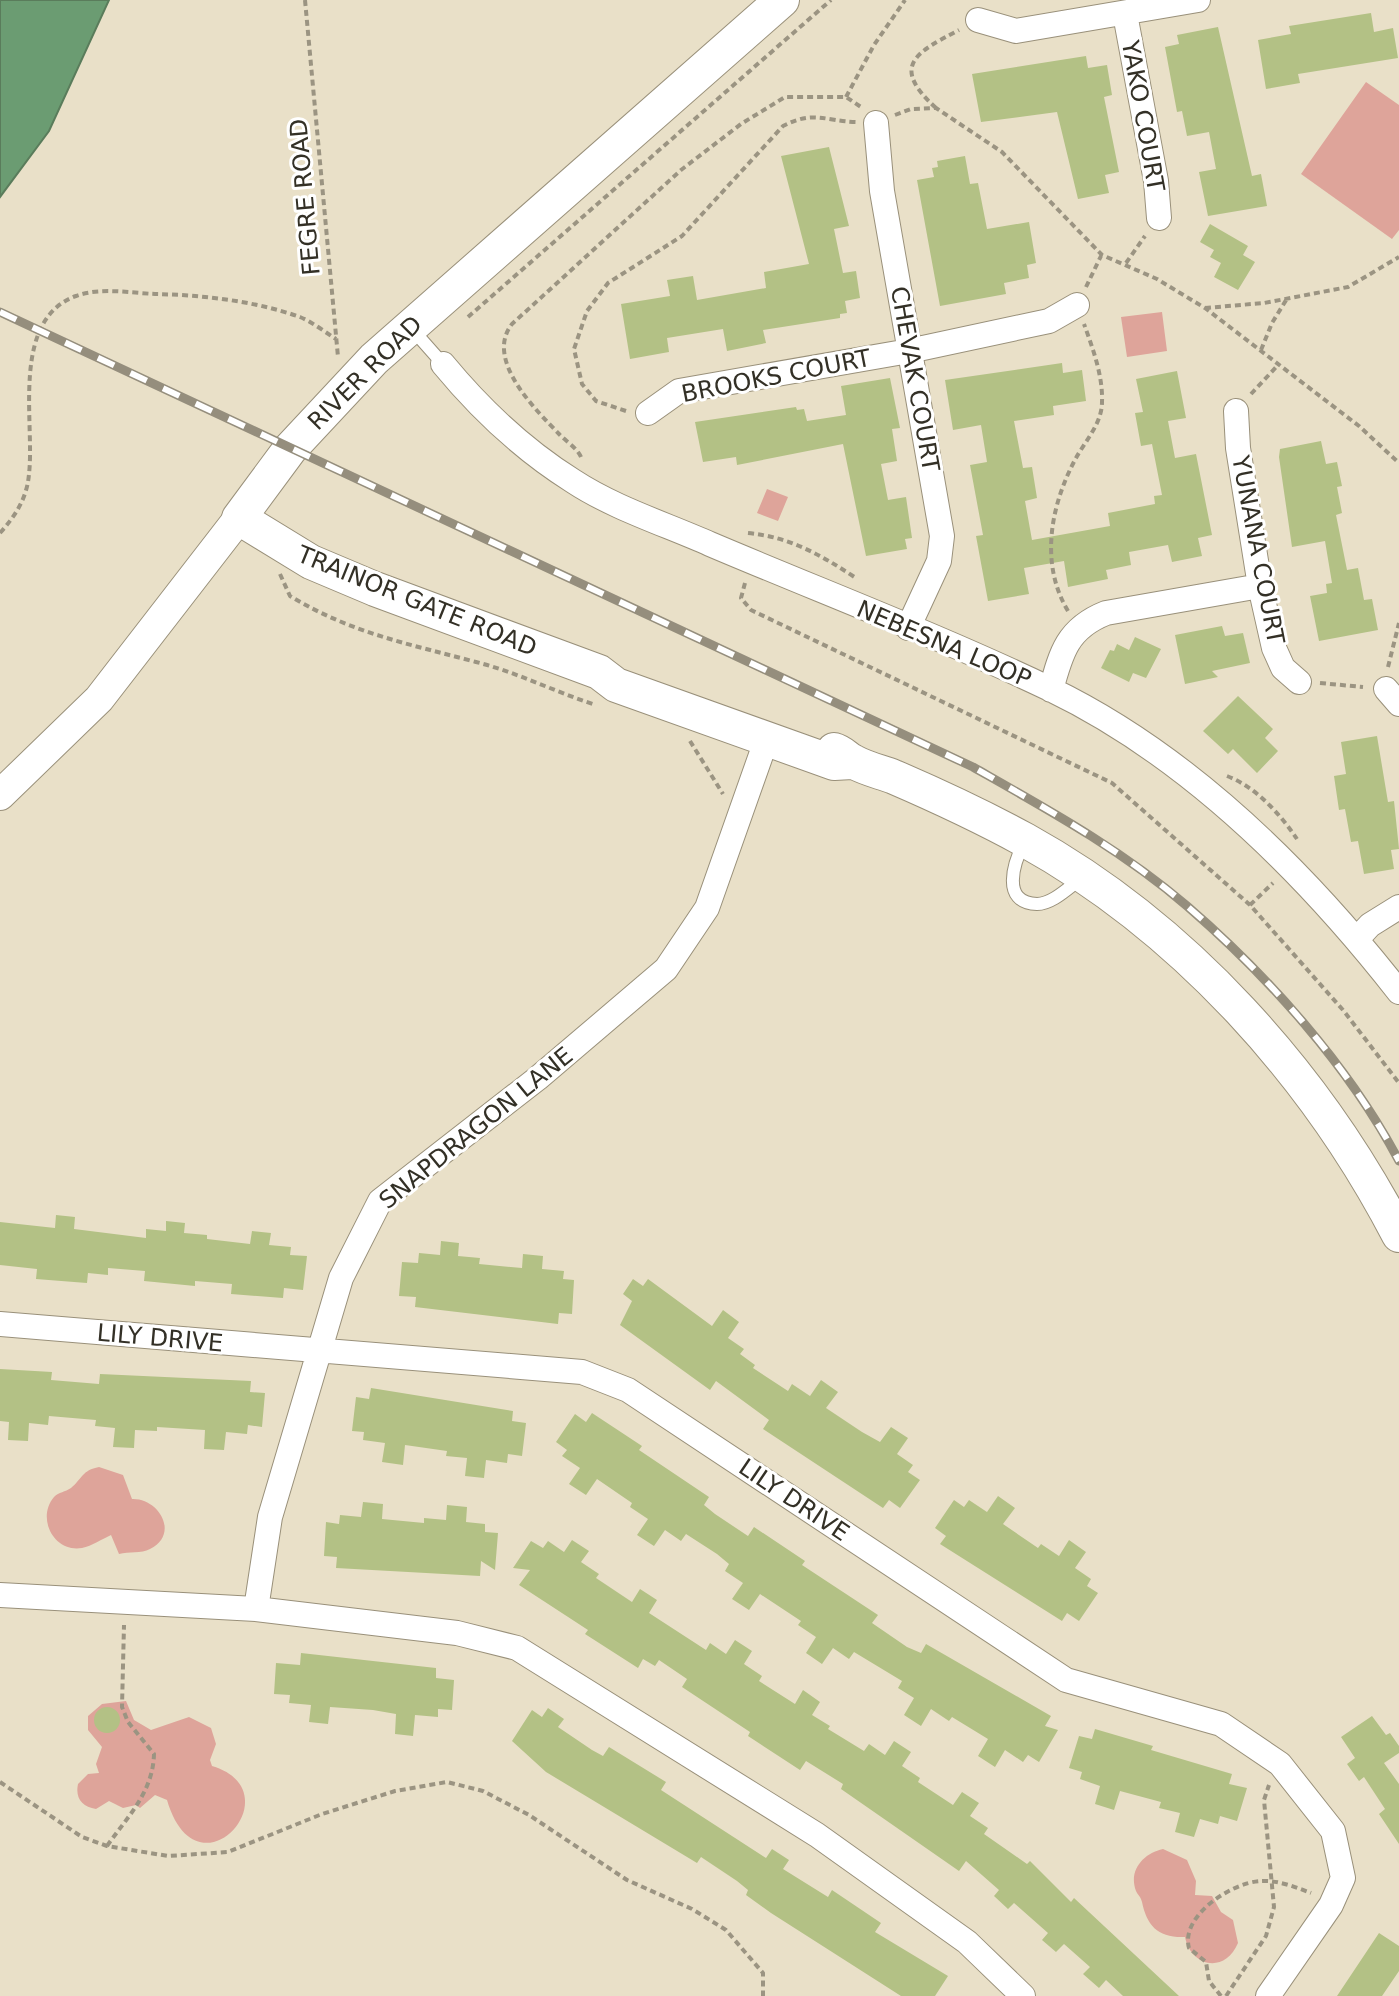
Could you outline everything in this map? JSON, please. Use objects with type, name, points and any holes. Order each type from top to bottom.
[{"type":"main road","name":"RIVER ROAD","points":[[239,518],[290,449],[342,391],[410,327],[782,0]]},
{"type":"main road","name":"TRAINOR GATE ROAD","points":[[239,518],[311,562],[599,672],[616,685],[834,763],[852,762]]},
{"type":"main road","name":"TRAINOR GATE ROAD","points":[[599,672],[620,672],[840,752],[852,762],[892,776],[1025,840],[1129,907],[1176,949],[1281,1059],[1345,1143],[1399,1235]]},
{"type":"street","points":[[978,20],[1016,31],[1198,0]]},
{"type":"street","name":"YAKO COURT","points":[[1125,14],[1156,181],[1159,218]]},
{"type":"street","name":"CHEVAK COURT","points":[[876,123],[882,191],[942,536],[939,561],[908,628]]},
{"type":"street","name":"BROOKS COURT","points":[[648,413],[679,391],[909,351],[1049,321],[1077,305]]},
{"type":"street","name":"NEBESNA LOOP","points":[[443,364],[494,421],[576,484],[1051,690],[1128,734],[1215,800],[1291,868],[1357,939],[1399,992]]},
{"type":"street","name":"YUNANA COURT","points":[[1236,411],[1238,448],[1260,586],[1274,648],[1283,668],[1299,682]]},
{"type":"street","name":"RIVER ROAD","points":[[0,795],[99,699],[239,518]]},
{"type":"street","points":[[1051,690],[1068,641],[1078,626],[1106,613],[1260,586]]},
{"type":"street","name":"SNAPDRAGON LANE","points":[[256,1609],[270,1517],[322,1351],[341,1278],[380,1201],[538,1078],[666,969],[707,908],[767,738]]},
{"type":"street","points":[[1357,939],[1370,925],[1399,907]]},
{"type":"street","name":"LILY DRIVE","points":[[0,1324],[582,1372],[628,1390],[1066,1680],[1221,1724],[1280,1764],[1333,1831],[1343,1878],[1331,1905],[1268,1996]]},
{"type":"street","points":[[0,1595],[256,1609],[457,1633],[517,1648],[817,1835],[967,1942],[1023,1996]]},
{"type":"lane","points":[[410,327],[443,364]]},
{"type":"lane","points":[[1025,840],[1011,868],[1012,885],[1023,899],[1037,904],[1052,899],[1084,876]]},
{"type":"path","name":"FEGRE ROAD","points":[[305,0],[342,391]]},
{"type":"path","points":[[462,321],[831,0]]},
{"type":"path","points":[[846,97],[874,45],[905,0]]},
{"type":"path","points":[[978,20],[922,50],[912,61],[910,75],[916,90],[936,108],[1002,152],[1102,255],[1126,263],[1205,308],[1279,364],[1399,463]]},
{"type":"path","points":[[581,460],[580,453],[536,410],[512,376],[504,355],[504,334],[681,170],[741,124],[785,97],[846,97],[856,102],[876,123]]},
{"type":"path","points":[[648,413],[615,410],[596,401],[582,384],[574,349],[587,311],[608,283],[682,236],[783,126],[799,117],[820,115],[841,122],[876,123],[911,109],[936,108]]},
{"type":"path","points":[[1126,263],[1159,218]]},
{"type":"path","points":[[1078,626],[1065,605],[1055,573],[1050,531],[1058,494],[1095,429],[1102,404],[1096,357],[1077,305],[1102,255]]},
{"type":"path","points":[[1205,308],[1348,287],[1399,257]]},
{"type":"path","points":[[0,533],[16,514],[29,474],[29,375],[36,343],[52,311],[75,296],[96,292],[167,294],[236,301],[302,318],[336,339]]},
{"type":"path","points":[[1261,350],[1288,297]]},
{"type":"path","points":[[1236,411],[1279,364]]},
{"type":"path","points":[[557,443],[592,465]]},
{"type":"path","points":[[743,532],[773,535],[818,552],[862,581]]},
{"type":"path","points":[[278,542],[281,581],[290,596],[310,608],[408,647],[476,662],[605,708]]},
{"type":"path","points":[[749,574],[741,598],[751,610],[1112,783],[1250,905],[1343,1010],[1399,1083]]},
{"type":"path","points":[[1299,682],[1392,697],[1389,653],[1399,623]]},
{"type":"path","points":[[685,737],[708,768],[720,793],[744,802]]},
{"type":"path","points":[[1250,905],[1275,882]]},
{"type":"path","points":[[107,1846],[142,1800],[154,1775],[154,1754],[128,1722],[122,1707],[125,1602]]},
{"type":"path","points":[[1280,1764],[1264,1800],[1272,1881],[1274,1907],[1266,1936],[1224,1996],[1209,1981],[1206,1962],[1189,1948],[1187,1931],[1193,1920],[1222,1896],[1258,1880],[1272,1881],[1312,1893],[1331,1905]]},
{"type":"path","points":[[0,1782],[82,1837],[107,1846],[168,1856],[228,1852],[322,1814],[395,1791],[447,1782],[483,1791],[529,1815],[627,1880],[692,1909],[726,1930],[763,1973],[763,1996]]},
{"type":"shaded area","points":[[0,0],[109,0],[49,131],[0,197]]},
{"type":"shaded area","points":[[1366,82],[1399,105],[1399,230],[1392,239],[1301,174]]},
{"type":"shaded area","points":[[1162,312],[1167,351],[1127,357],[1121,317]]},
{"type":"shaded area","points":[[767,489],[788,497],[778,521],[757,513]]},
{"type":"shaded area","points":[[99,1467],[123,1475],[132,1499],[142,1500],[157,1510],[165,1526],[159,1543],[143,1551],[119,1554],[111,1535],[82,1548],[72,1548],[56,1540],[48,1524],[49,1505],[54,1497],[71,1488],[89,1470]]},
{"type":"shaded area","points":[[126,1701],[134,1720],[151,1730],[189,1717],[211,1728],[216,1744],[210,1760],[212,1766],[235,1779],[245,1796],[243,1815],[232,1831],[217,1841],[198,1842],[181,1829],[167,1800],[155,1795],[140,1808],[136,1805],[123,1808],[109,1801],[96,1809],[81,1801],[78,1784],[88,1774],[99,1773],[96,1764],[102,1747],[88,1730],[88,1716],[102,1704]]},
{"type":"shaded area","points":[[1163,1849],[1187,1860],[1196,1881],[1195,1895],[1212,1896],[1221,1912],[1233,1920],[1238,1943],[1225,1959],[1217,1963],[1201,1960],[1188,1947],[1185,1937],[1161,1933],[1147,1918],[1136,1891],[1134,1876],[1144,1859]]},
{"type":"building","points":[[1371,13],[1374,32],[1393,28],[1398,58],[1298,74],[1300,83],[1266,89],[1258,40],[1291,34],[1289,26]]},
{"type":"building","points":[[1218,27],[1252,176],[1261,174],[1267,206],[1208,216],[1199,172],[1216,169],[1209,132],[1187,136],[1182,111],[1177,112],[1165,47],[1179,44],[1177,35]]},
{"type":"building","points":[[1086,56],[1088,68],[1107,65],[1112,95],[1104,97],[1119,172],[1105,175],[1109,193],[1078,199],[1057,112],[981,122],[972,74]]},
{"type":"building","points":[[829,147],[849,226],[834,229],[843,273],[856,271],[860,298],[845,301],[847,313],[840,314],[840,318],[763,330],[766,343],[727,351],[723,329],[667,338],[669,352],[630,359],[621,304],[670,296],[667,280],[693,276],[697,300],[766,288],[764,272],[809,264],[781,156]]},
{"type":"building","points":[[965,156],[970,184],[978,183],[987,229],[1029,222],[1036,263],[1027,265],[1029,278],[1004,283],[1006,294],[940,306],[917,180],[934,177],[932,168],[938,167],[937,161]]},
{"type":"building","points":[[1210,224],[1248,246],[1243,255],[1255,262],[1238,290],[1214,277],[1221,263],[1210,257],[1214,250],[1200,242]]},
{"type":"building","points":[[1062,363],[1063,373],[1082,370],[1086,401],[1053,406],[1054,415],[1014,421],[1023,468],[1032,467],[1037,498],[1025,501],[1032,540],[1110,526],[1108,513],[1155,504],[1154,496],[1162,495],[1152,444],[1141,446],[1135,413],[1143,412],[1136,379],[1177,371],[1186,418],[1168,421],[1175,458],[1196,454],[1212,535],[1198,538],[1202,556],[1172,562],[1168,545],[1129,552],[1131,565],[1106,570],[1108,579],[1068,587],[1064,561],[1024,568],[1029,594],[988,601],[976,536],[983,535],[970,465],[987,462],[981,425],[953,430],[945,380]]},
{"type":"building","points":[[890,378],[900,428],[892,429],[897,461],[881,464],[888,500],[906,497],[912,538],[905,539],[907,549],[866,556],[843,444],[737,465],[736,457],[703,462],[695,422],[796,407],[797,410],[804,409],[807,421],[846,415],[841,386]]},
{"type":"building","points":[[1321,441],[1326,464],[1337,462],[1342,486],[1337,487],[1342,513],[1336,515],[1347,570],[1358,568],[1364,600],[1372,599],[1378,630],[1319,641],[1310,596],[1327,593],[1326,584],[1332,583],[1325,541],[1292,547],[1279,457],[1280,449]]},
{"type":"building","points":[[1222,626],[1225,636],[1243,633],[1250,663],[1212,671],[1218,677],[1185,684],[1175,635]]},
{"type":"building","points":[[1135,637],[1161,649],[1146,678],[1133,673],[1129,682],[1101,668],[1110,650],[1114,651],[1117,644],[1129,650]]},
{"type":"building","points":[[1238,696],[1273,729],[1265,738],[1278,751],[1257,773],[1233,749],[1228,754],[1203,731]]},
{"type":"building","points":[[1377,736],[1388,802],[1394,801],[1399,849],[1391,850],[1394,869],[1364,874],[1358,841],[1351,842],[1345,809],[1339,810],[1334,776],[1346,774],[1341,742]]},
{"type":"building","points":[[56,1215],[75,1217],[74,1229],[146,1238],[146,1229],[166,1231],[166,1221],[185,1223],[184,1233],[250,1244],[252,1231],[271,1233],[269,1245],[291,1247],[290,1255],[307,1256],[303,1290],[284,1288],[283,1298],[231,1294],[232,1284],[195,1281],[195,1286],[144,1281],[145,1271],[108,1268],[108,1275],[88,1273],[87,1283],[36,1279],[37,1269],[0,1265],[0,1222],[55,1228]]},
{"type":"building","points":[[441,1241],[459,1243],[458,1256],[480,1258],[479,1264],[522,1268],[523,1254],[543,1256],[542,1269],[564,1271],[563,1279],[574,1280],[572,1314],[559,1313],[558,1324],[415,1307],[416,1297],[399,1296],[402,1262],[418,1263],[419,1253],[440,1255]]},
{"type":"building","points":[[633,1279],[643,1286],[648,1279],[712,1326],[723,1310],[739,1322],[728,1338],[744,1349],[740,1354],[755,1365],[753,1368],[788,1391],[792,1384],[810,1396],[821,1380],[838,1392],[826,1408],[862,1432],[880,1442],[891,1427],[908,1438],[897,1454],[913,1465],[908,1472],[920,1480],[900,1508],[889,1500],[883,1508],[763,1429],[769,1420],[716,1381],[710,1390],[620,1325],[632,1301],[623,1294]]},
{"type":"building","points":[[0,1369],[52,1372],[51,1380],[99,1384],[100,1374],[251,1381],[250,1392],[265,1393],[262,1427],[248,1425],[247,1434],[226,1432],[224,1450],[204,1449],[205,1430],[157,1427],[157,1431],[135,1430],[134,1448],[113,1447],[115,1428],[95,1426],[96,1420],[49,1416],[48,1425],[29,1423],[28,1441],[8,1440],[9,1422],[0,1421]]},
{"type":"building","points":[[371,1388],[513,1411],[512,1421],[526,1423],[522,1456],[508,1454],[507,1463],[486,1460],[484,1478],[465,1476],[467,1458],[446,1456],[447,1451],[405,1445],[403,1465],[382,1462],[385,1443],[363,1440],[364,1432],[352,1431],[356,1397],[369,1399]]},
{"type":"building","points":[[592,1413],[642,1446],[639,1450],[709,1497],[704,1505],[715,1514],[748,1536],[754,1527],[805,1561],[802,1565],[878,1615],[872,1623],[907,1647],[921,1653],[926,1644],[1051,1716],[1045,1726],[1058,1730],[1039,1762],[1028,1755],[1023,1762],[1005,1750],[995,1767],[978,1756],[988,1739],[952,1717],[949,1721],[931,1709],[921,1726],[904,1715],[914,1698],[898,1688],[902,1681],[854,1652],[849,1659],[833,1648],[822,1664],[806,1653],[816,1637],[798,1625],[801,1621],[760,1594],[749,1610],[732,1599],[743,1583],[725,1571],[729,1564],[717,1554],[686,1534],[681,1541],[665,1530],[654,1546],[637,1535],[648,1519],[630,1507],[632,1503],[597,1479],[586,1495],[569,1484],[580,1468],[562,1456],[567,1450],[556,1442],[575,1414],[586,1422]]},
{"type":"building","points":[[998,1496],[1015,1508],[1003,1524],[1038,1548],[1041,1544],[1059,1556],[1069,1540],[1086,1552],[1075,1568],[1091,1579],[1087,1586],[1098,1593],[1079,1621],[1067,1613],[1062,1621],[940,1544],[946,1536],[935,1528],[954,1500],[964,1507],[969,1500],[987,1512]]},
{"type":"building","points":[[363,1502],[383,1504],[382,1519],[424,1523],[424,1518],[446,1520],[447,1505],[467,1507],[466,1522],[485,1524],[485,1532],[498,1533],[495,1570],[481,1561],[480,1576],[336,1568],[337,1557],[324,1556],[326,1522],[339,1524],[340,1515],[361,1517]]},
{"type":"building","points":[[572,1540],[589,1551],[581,1562],[599,1574],[596,1578],[632,1602],[640,1589],[657,1600],[649,1613],[706,1650],[710,1643],[726,1654],[735,1640],[752,1651],[744,1664],[762,1676],[759,1681],[795,1704],[803,1690],[820,1702],[812,1715],[830,1726],[828,1729],[864,1751],[869,1744],[885,1755],[894,1741],[911,1752],[902,1766],[920,1778],[918,1782],[953,1805],[962,1792],[979,1803],[970,1816],[988,1828],[984,1834],[1027,1864],[1030,1861],[1071,1902],[1074,1898],[1179,1996],[1123,1996],[1106,1980],[1099,1988],[1083,1974],[1090,1967],[1064,1944],[1056,1952],[1042,1940],[1048,1933],[1014,1903],[1008,1909],[994,1896],[999,1890],[966,1861],[959,1871],[841,1789],[843,1784],[806,1761],[800,1770],[748,1736],[750,1732],[682,1687],[687,1679],[659,1660],[655,1666],[643,1659],[638,1668],[585,1634],[588,1630],[519,1585],[530,1570],[513,1568],[531,1541],[543,1548],[548,1541],[564,1552]]},
{"type":"building","points":[[301,1653],[436,1668],[436,1678],[454,1680],[452,1710],[438,1709],[438,1717],[415,1715],[413,1736],[395,1734],[396,1714],[373,1710],[330,1707],[328,1724],[309,1722],[311,1705],[289,1703],[290,1695],[274,1694],[276,1663],[300,1665]]},
{"type":"building","points":[[107,1707],[116,1711],[120,1720],[116,1729],[107,1733],[98,1729],[94,1720],[98,1711]]},
{"type":"building","points":[[548,1708],[564,1719],[558,1727],[592,1750],[603,1756],[609,1747],[666,1782],[661,1790],[766,1858],[772,1849],[789,1860],[783,1869],[828,1897],[832,1890],[881,1923],[875,1932],[948,1976],[935,1996],[901,1996],[771,1913],[746,1895],[748,1890],[737,1881],[701,1857],[697,1863],[546,1772],[512,1741],[532,1710],[542,1717]]},
{"type":"building","points":[[1372,1716],[1399,1746],[1399,1753],[1384,1763],[1399,1784],[1399,1844],[1379,1814],[1385,1809],[1364,1777],[1359,1781],[1347,1764],[1355,1758],[1341,1737]]},
{"type":"building","points":[[1095,1729],[1153,1746],[1151,1750],[1232,1774],[1229,1784],[1247,1788],[1237,1821],[1220,1816],[1218,1824],[1200,1819],[1194,1837],[1175,1832],[1180,1813],[1159,1808],[1161,1802],[1120,1791],[1114,1810],[1095,1804],[1100,1786],[1080,1779],[1082,1772],[1069,1768],[1079,1736],[1092,1739]]},
{"type":"building","points":[[1379,1933],[1399,1946],[1399,1971],[1382,1996],[1337,1996]]},
{"type":"railway","points":[[0,312],[973,767],[1056,815],[1110,848],[1162,886],[1247,962],[1331,1057],[1379,1126],[1399,1161]]}]
